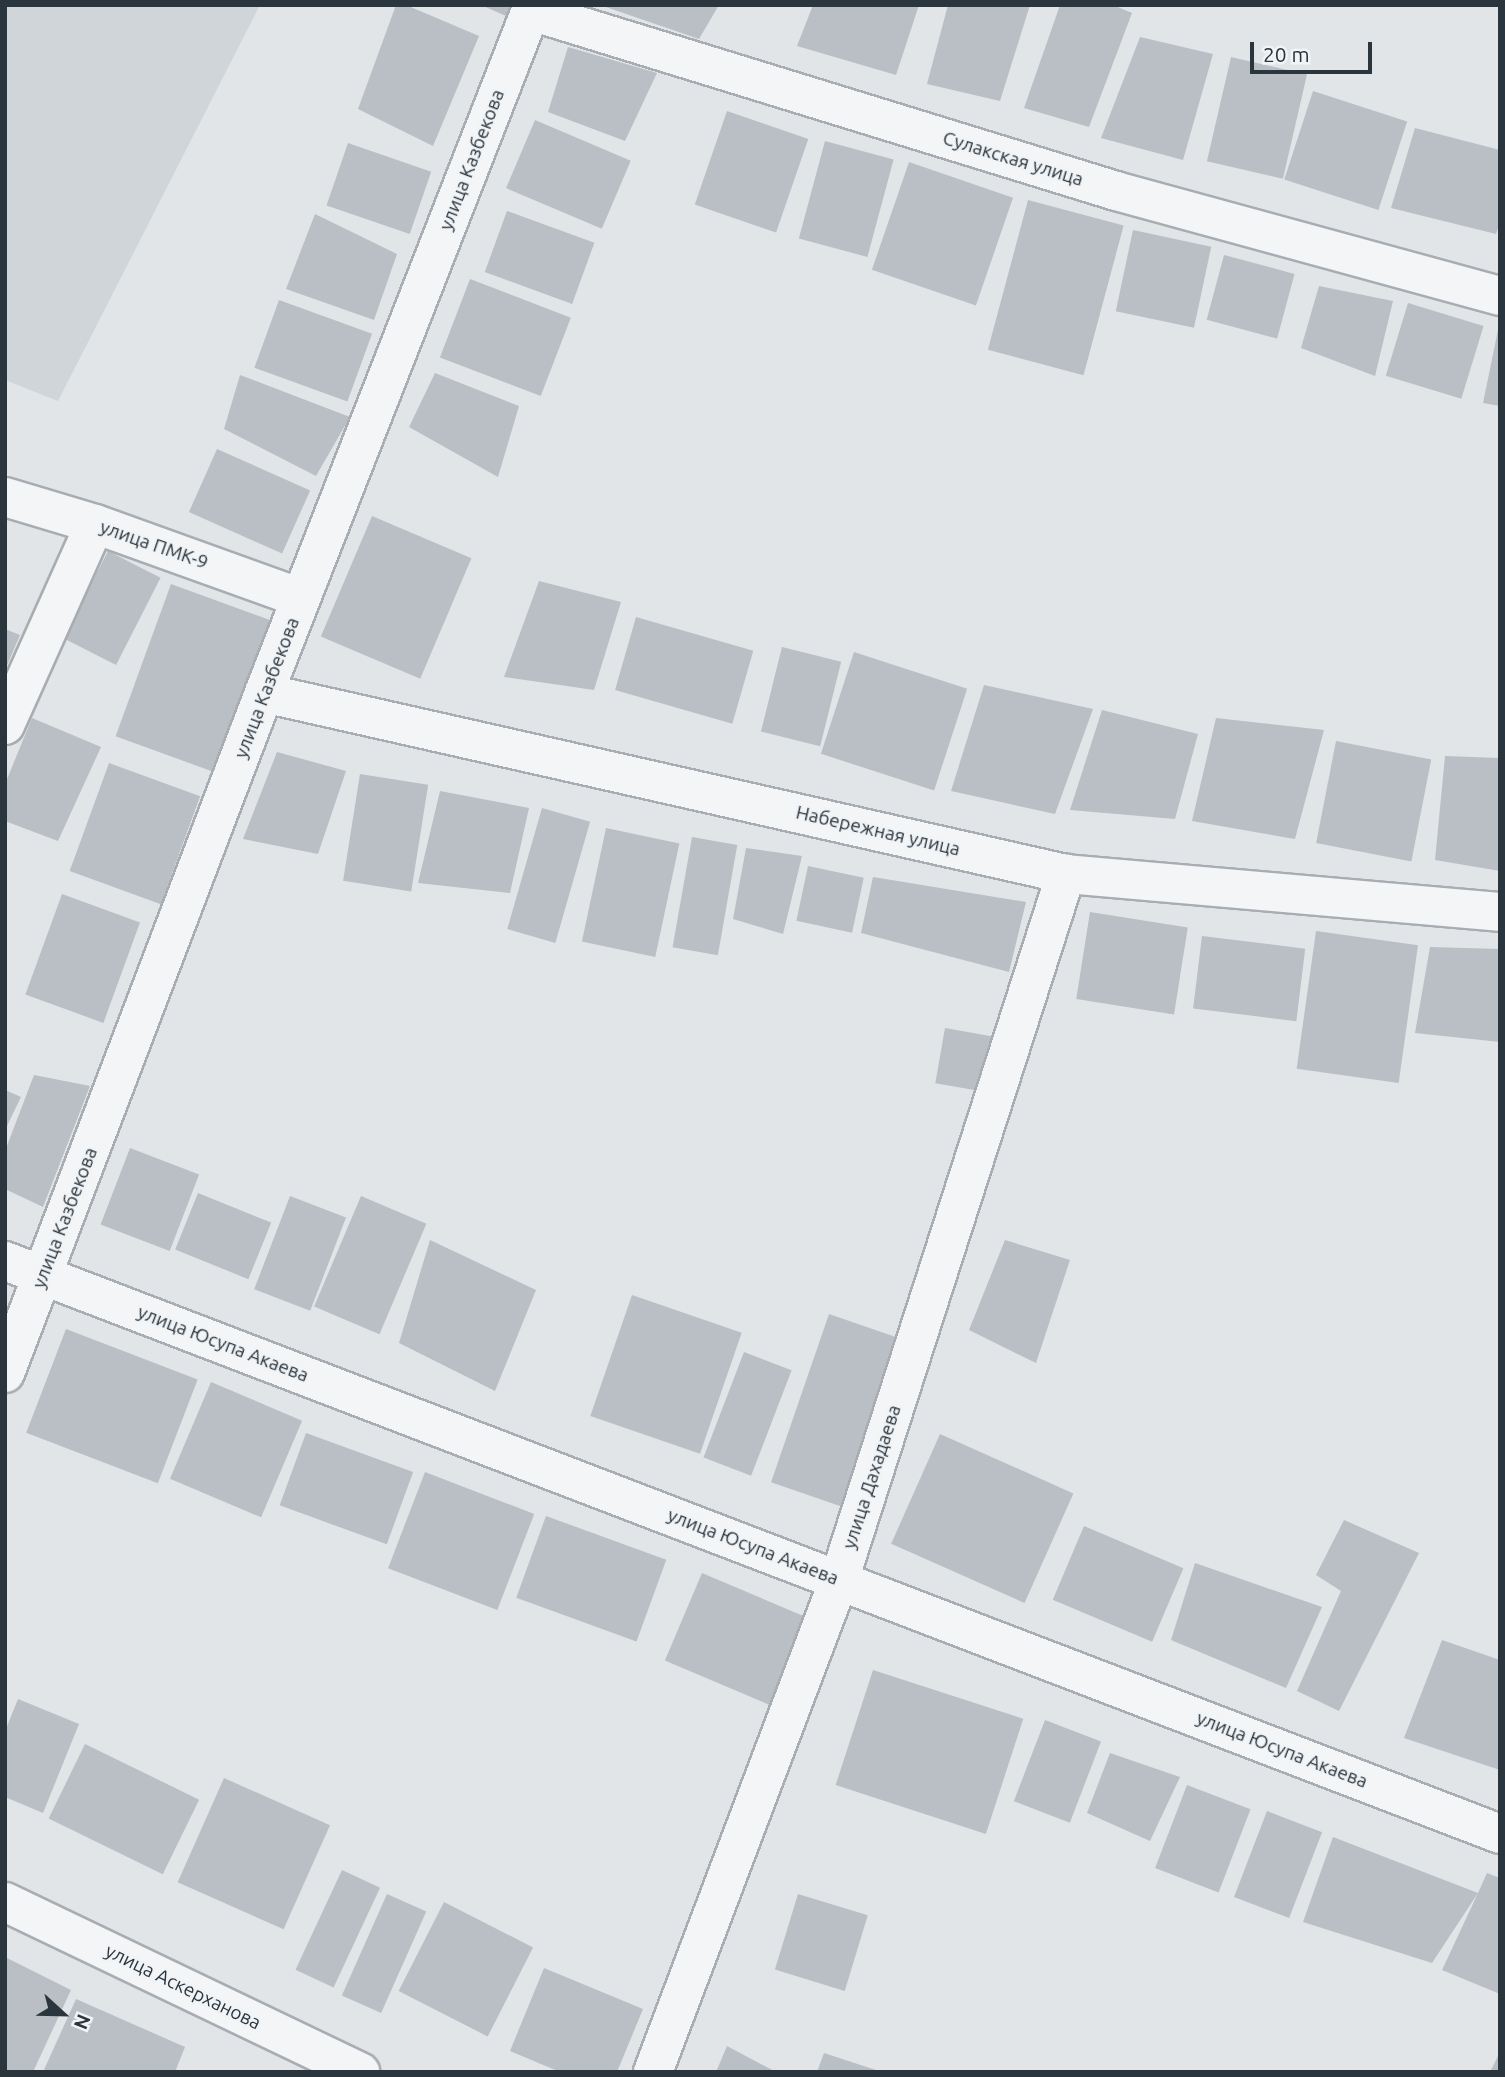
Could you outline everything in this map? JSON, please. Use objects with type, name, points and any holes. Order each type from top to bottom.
[{"type":"street","name":"Сулакская улица","points":[[532,8],[1116,191],[1500,296]]},
{"type":"street","name":"улица Казбекова","points":[[5,1373],[264,693],[532,8]]},
{"type":"street","name":"улица ПМК-9","points":[[5,497],[95,524],[302,598]]},
{"type":"street","points":[[5,725],[95,524]]},
{"type":"street","name":"Набережная улица","points":[[264,693],[1066,874],[1500,912]]},
{"type":"street","name":"улица Дахадаева","points":[[653,2072],[839,1580],[1066,874]]},
{"type":"street","name":"улица Юсупа Акаева","points":[[5,1261],[1500,1834]]},
{"type":"street","name":"улица Аскерханова","points":[[5,1902],[360,2072]]},
{"type":"shaded area","points":[[5,5],[260,5],[58,401],[5,380]]},
{"type":"building","points":[[396,5],[406,5],[479,36],[433,146],[358,109]]},
{"type":"building","points":[[481,5],[510,5],[506,16]]},
{"type":"building","points":[[600,5],[719,5],[699,39]]},
{"type":"building","points":[[813,5],[919,5],[896,75],[797,46]]},
{"type":"building","points":[[948,5],[1030,5],[1000,101],[927,84]]},
{"type":"building","points":[[1060,5],[1113,5],[1132,13],[1089,127],[1024,108]]},
{"type":"building","points":[[1140,37],[1213,54],[1183,160],[1101,138]]},
{"type":"building","points":[[568,47],[657,73],[625,141],[548,112]]},
{"type":"building","points":[[1231,57],[1307,75],[1283,179],[1207,161]]},
{"type":"building","points":[[1313,91],[1407,122],[1378,210],[1284,179]]},
{"type":"building","points":[[727,111],[808,139],[776,233],[695,205]]},
{"type":"building","points":[[535,120],[631,161],[602,229],[506,188]]},
{"type":"building","points":[[1415,128],[1500,150],[1500,222],[1496,234],[1391,208]]},
{"type":"building","points":[[825,141],[894,159],[867,257],[799,239]]},
{"type":"building","points":[[348,143],[431,172],[410,234],[327,205]]},
{"type":"building","points":[[909,162],[1013,198],[976,306],[872,270]]},
{"type":"building","points":[[1028,200],[1124,226],[1084,375],[988,350]]},
{"type":"building","points":[[507,211],[594,243],[572,304],[485,272]]},
{"type":"building","points":[[315,214],[397,254],[374,320],[286,289]]},
{"type":"building","points":[[1133,230],[1211,247],[1194,328],[1116,311]]},
{"type":"building","points":[[1224,255],[1295,274],[1277,339],[1207,320]]},
{"type":"building","points":[[470,279],[571,318],[541,396],[440,357]]},
{"type":"building","points":[[1319,286],[1393,301],[1375,376],[1301,348]]},
{"type":"building","points":[[279,300],[372,334],[347,402],[254,368]]},
{"type":"building","points":[[1408,303],[1484,326],[1461,399],[1386,376]]},
{"type":"building","points":[[1500,325],[1500,406],[1483,403]]},
{"type":"building","points":[[435,373],[519,406],[498,477],[409,427]]},
{"type":"building","points":[[240,375],[350,417],[316,476],[224,429]]},
{"type":"building","points":[[217,449],[310,490],[282,554],[189,512]]},
{"type":"building","points":[[372,516],[471,558],[420,679],[321,637]]},
{"type":"building","points":[[108,551],[161,578],[116,665],[64,638]]},
{"type":"building","points":[[539,581],[621,602],[594,690],[504,677]]},
{"type":"building","points":[[171,584],[273,621],[218,774],[116,736]]},
{"type":"building","points":[[636,617],[753,651],[732,724],[615,690]]},
{"type":"building","points":[[5,629],[20,635],[5,670]]},
{"type":"building","points":[[782,647],[841,662],[820,746],[761,731]]},
{"type":"building","points":[[854,652],[967,689],[934,791],[821,754]]},
{"type":"building","points":[[984,685],[1093,709],[1055,814],[951,791]]},
{"type":"building","points":[[1102,710],[1198,734],[1175,819],[1070,810]]},
{"type":"building","points":[[32,718],[101,747],[58,841],[5,821],[5,784]]},
{"type":"building","points":[[1216,718],[1324,730],[1295,839],[1192,821]]},
{"type":"building","points":[[1336,741],[1431,760],[1411,862],[1316,843]]},
{"type":"building","points":[[277,752],[346,771],[318,854],[243,839]]},
{"type":"building","points":[[1445,756],[1500,758],[1500,871],[1435,860]]},
{"type":"building","points":[[109,763],[200,796],[161,904],[70,871]]},
{"type":"building","points":[[360,774],[428,785],[411,891],[343,881]]},
{"type":"building","points":[[440,791],[529,808],[510,893],[418,883]]},
{"type":"building","points":[[542,808],[590,822],[555,943],[507,929]]},
{"type":"building","points":[[606,828],[679,844],[655,957],[582,941]]},
{"type":"building","points":[[692,837],[737,845],[718,955],[673,947]]},
{"type":"building","points":[[746,848],[802,856],[783,934],[733,919]]},
{"type":"building","points":[[808,866],[864,878],[852,933],[796,921]]},
{"type":"building","points":[[873,877],[1026,902],[1009,972],[861,933]]},
{"type":"building","points":[[62,894],[140,922],[103,1023],[25,995]]},
{"type":"building","points":[[1090,912],[1188,927],[1174,1014],[1076,999]]},
{"type":"building","points":[[1316,931],[1418,945],[1399,1083],[1297,1069]]},
{"type":"building","points":[[1202,936],[1305,949],[1296,1021],[1193,1008]]},
{"type":"building","points":[[1430,947],[1500,949],[1500,1042],[1415,1033]]},
{"type":"building","points":[[945,1028],[1004,1038],[994,1094],[935,1083]]},
{"type":"building","points":[[34,1075],[90,1086],[43,1207],[5,1189],[5,1151]]},
{"type":"building","points":[[5,1090],[21,1097],[5,1130]]},
{"type":"building","points":[[130,1148],[199,1175],[170,1251],[101,1225]]},
{"type":"building","points":[[198,1193],[271,1223],[248,1279],[175,1250]]},
{"type":"building","points":[[290,1196],[346,1218],[310,1311],[254,1289]]},
{"type":"building","points":[[361,1196],[426,1224],[379,1334],[314,1306]]},
{"type":"building","points":[[430,1240],[536,1290],[495,1391],[399,1343]]},
{"type":"building","points":[[1005,1240],[1070,1260],[1036,1363],[969,1330]]},
{"type":"building","points":[[632,1295],[742,1333],[700,1454],[590,1416]]},
{"type":"building","points":[[829,1314],[901,1339],[843,1507],[771,1482]]},
{"type":"building","points":[[66,1329],[198,1380],[158,1483],[26,1433]]},
{"type":"building","points":[[744,1352],[792,1370],[751,1476],[704,1457]]},
{"type":"building","points":[[211,1382],[302,1421],[261,1517],[170,1479]]},
{"type":"building","points":[[306,1433],[413,1472],[387,1544],[280,1505]]},
{"type":"building","points":[[940,1434],[1073,1493],[1025,1603],[891,1544]]},
{"type":"building","points":[[425,1472],[534,1514],[497,1610],[388,1568]]},
{"type":"building","points":[[546,1516],[666,1560],[637,1642],[516,1598]]},
{"type":"building","points":[[1344,1520],[1419,1553],[1339,1711],[1297,1691],[1341,1591],[1316,1575]]},
{"type":"building","points":[[1084,1526],[1183,1568],[1152,1642],[1053,1600]]},
{"type":"building","points":[[1195,1563],[1322,1607],[1286,1688],[1171,1640]]},
{"type":"building","points":[[702,1573],[812,1619],[774,1707],[665,1660]]},
{"type":"building","points":[[1442,1640],[1500,1660],[1500,1770],[1404,1738]]},
{"type":"building","points":[[873,1670],[1023,1719],[986,1834],[836,1785]]},
{"type":"building","points":[[18,1699],[79,1724],[43,1813],[5,1797],[5,1731]]},
{"type":"building","points":[[1045,1720],[1101,1742],[1070,1823],[1014,1801]]},
{"type":"building","points":[[85,1744],[199,1800],[163,1874],[49,1819]]},
{"type":"building","points":[[1110,1753],[1180,1777],[1150,1841],[1087,1813]]},
{"type":"building","points":[[224,1778],[330,1825],[284,1929],[178,1882]]},
{"type":"building","points":[[1187,1785],[1250,1809],[1219,1892],[1155,1868]]},
{"type":"building","points":[[1267,1811],[1322,1832],[1289,1918],[1234,1897]]},
{"type":"building","points":[[1333,1837],[1478,1893],[1432,1963],[1303,1922]]},
{"type":"building","points":[[342,1870],[380,1888],[334,1987],[296,1970]]},
{"type":"building","points":[[1487,1873],[1500,1878],[1500,1994],[1442,1970]]},
{"type":"building","points":[[387,1894],[426,1911],[381,2013],[342,1995]]},
{"type":"building","points":[[798,1894],[868,1915],[845,1991],[775,1970]]},
{"type":"building","points":[[444,1902],[533,1947],[488,2036],[399,1991]]},
{"type":"building","points":[[5,1957],[71,1990],[33,2072],[5,2072]]},
{"type":"building","points":[[544,1968],[643,2009],[617,2072],[560,2072],[510,2051]]},
{"type":"building","points":[[76,1999],[185,2047],[175,2072],[43,2072]]},
{"type":"building","points":[[727,2046],[776,2072],[716,2072]]},
{"type":"building","points":[[1500,2052],[1500,2072],[1490,2072]]},
{"type":"building","points":[[824,2053],[879,2071],[879,2072],[817,2072]]}]
